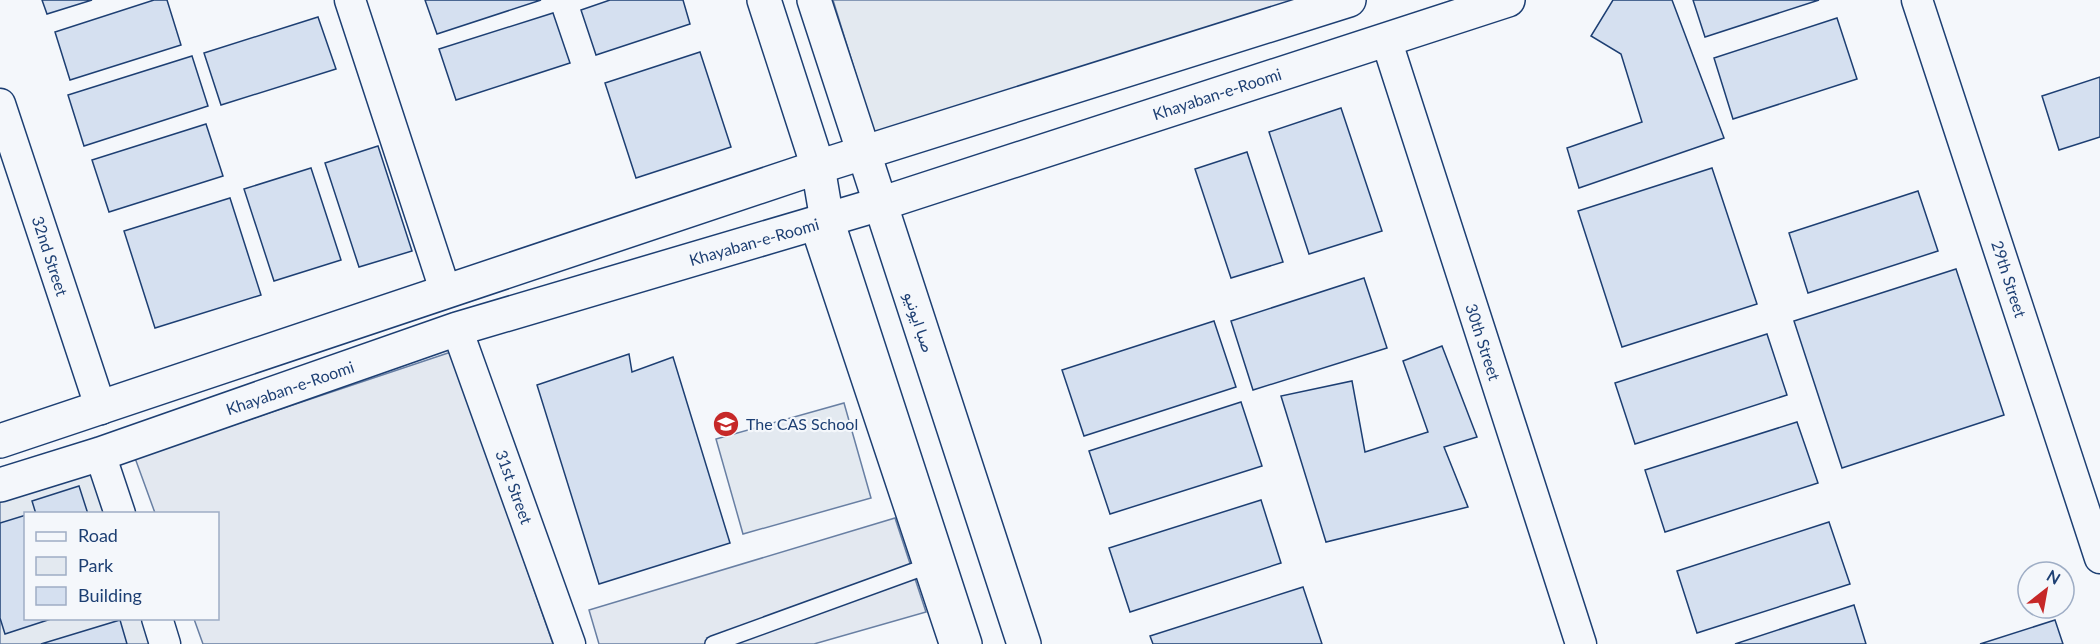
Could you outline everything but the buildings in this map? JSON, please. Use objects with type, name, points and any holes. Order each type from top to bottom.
[{"type":"street","points":[[350,0],[445,290]]},
{"type":"street","points":[[764,0],[818,167],[817,223],[931,565],[965,644]]},
{"type":"street","name":"صبا ایونیو","points":[[814,0],[1024,644]]},
{"type":"street","points":[[0,441],[100,409],[445,290],[818,167],[1349,0]]},
{"type":"street","name":"Khayaban-e-Roomi","points":[[0,484],[100,454],[457,329],[880,204],[1508,0]]},
{"type":"street","name":"29th Street","points":[[1917,0],[2100,558]]},
{"type":"street","name":"30th Street","points":[[1386,39],[1581,644]]},
{"type":"street","name":"32nd Street","points":[[0,104],[100,409]]},
{"type":"street","name":"31st Street","points":[[457,329],[570,644]]},
{"type":"street","points":[[100,454],[120,512]]},
{"type":"street","points":[[158,620],[165,644]]},
{"type":"lane","points":[[713,644],[931,565],[947,644]]},
{"type":"green space","points":[[833,0],[1297,0],[875,136]]},
{"type":"green space","points":[[844,403],[871,498],[743,534],[716,439]]},
{"type":"green space","points":[[93,473],[106,512],[24,512],[24,620],[143,620],[152,644],[0,644],[0,502]]},
{"type":"shaded area","points":[[451,352],[553,644],[203,644],[194,620],[219,620],[219,512],[155,512],[135,458]]},
{"type":"shaded area","points":[[895,518],[926,612],[814,644],[599,644],[589,610]]},
{"type":"place","name":"The CAS School","points":[[726,424]]}]
